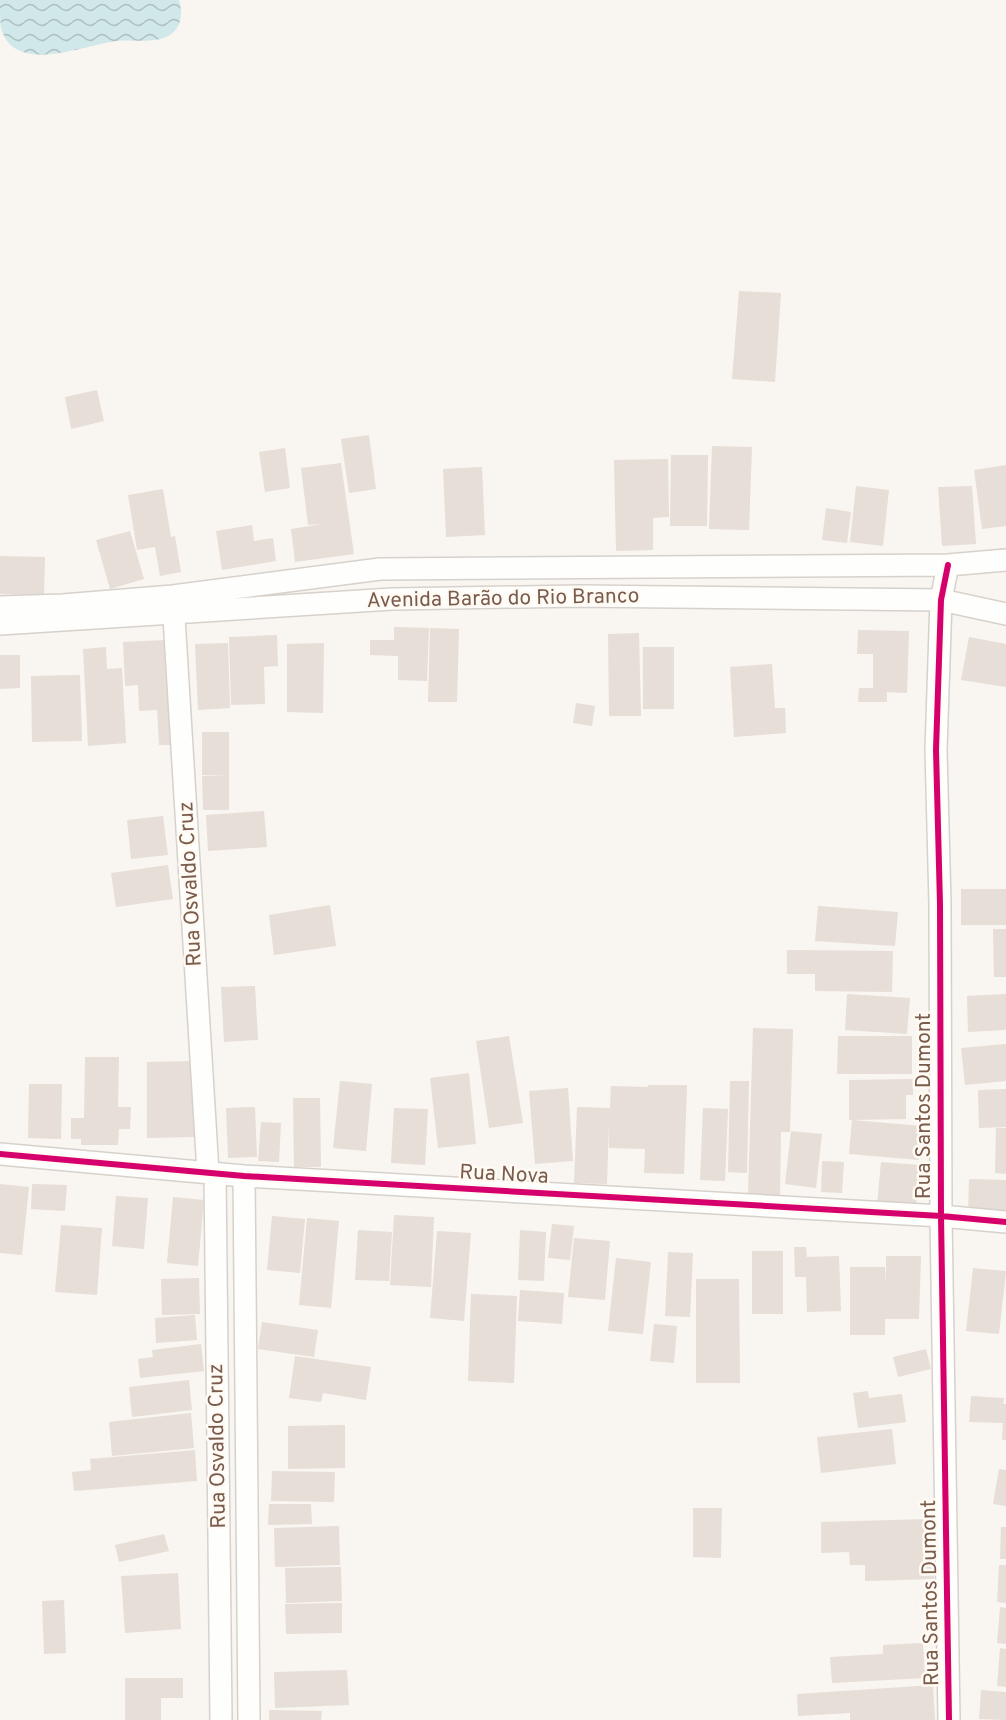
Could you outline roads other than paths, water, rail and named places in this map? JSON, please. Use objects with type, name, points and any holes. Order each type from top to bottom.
[{"type":"street","name":"Avenida Barão do Rio Branco","points":[[0,624],[173,604],[380,569],[948,566],[1006,560]]},
{"type":"street","name":"Rua Santos Dumont","points":[[948,566],[941,600],[936,750],[940,904],[941,1216],[949,1720]]},
{"type":"street","name":"Avenida Barão do Rio Branco","points":[[0,607],[579,596],[941,600],[1006,614]]},
{"type":"street","name":"Rua Osvaldo Cruz","points":[[173,604],[211,1172],[221,1720]]},
{"type":"street","name":"Rua Nova","points":[[0,1154],[244,1176],[941,1216],[1006,1222]]},
{"type":"street","name":"Rua Osvaldo Cruz","points":[[244,1176],[249,1720]]},
{"type":"water","points":[[0,0],[179,0],[181,15],[179,25],[173,33],[162,38],[149,41],[117,41],[52,54],[35,54],[20,51],[8,43],[1,28]]}]
